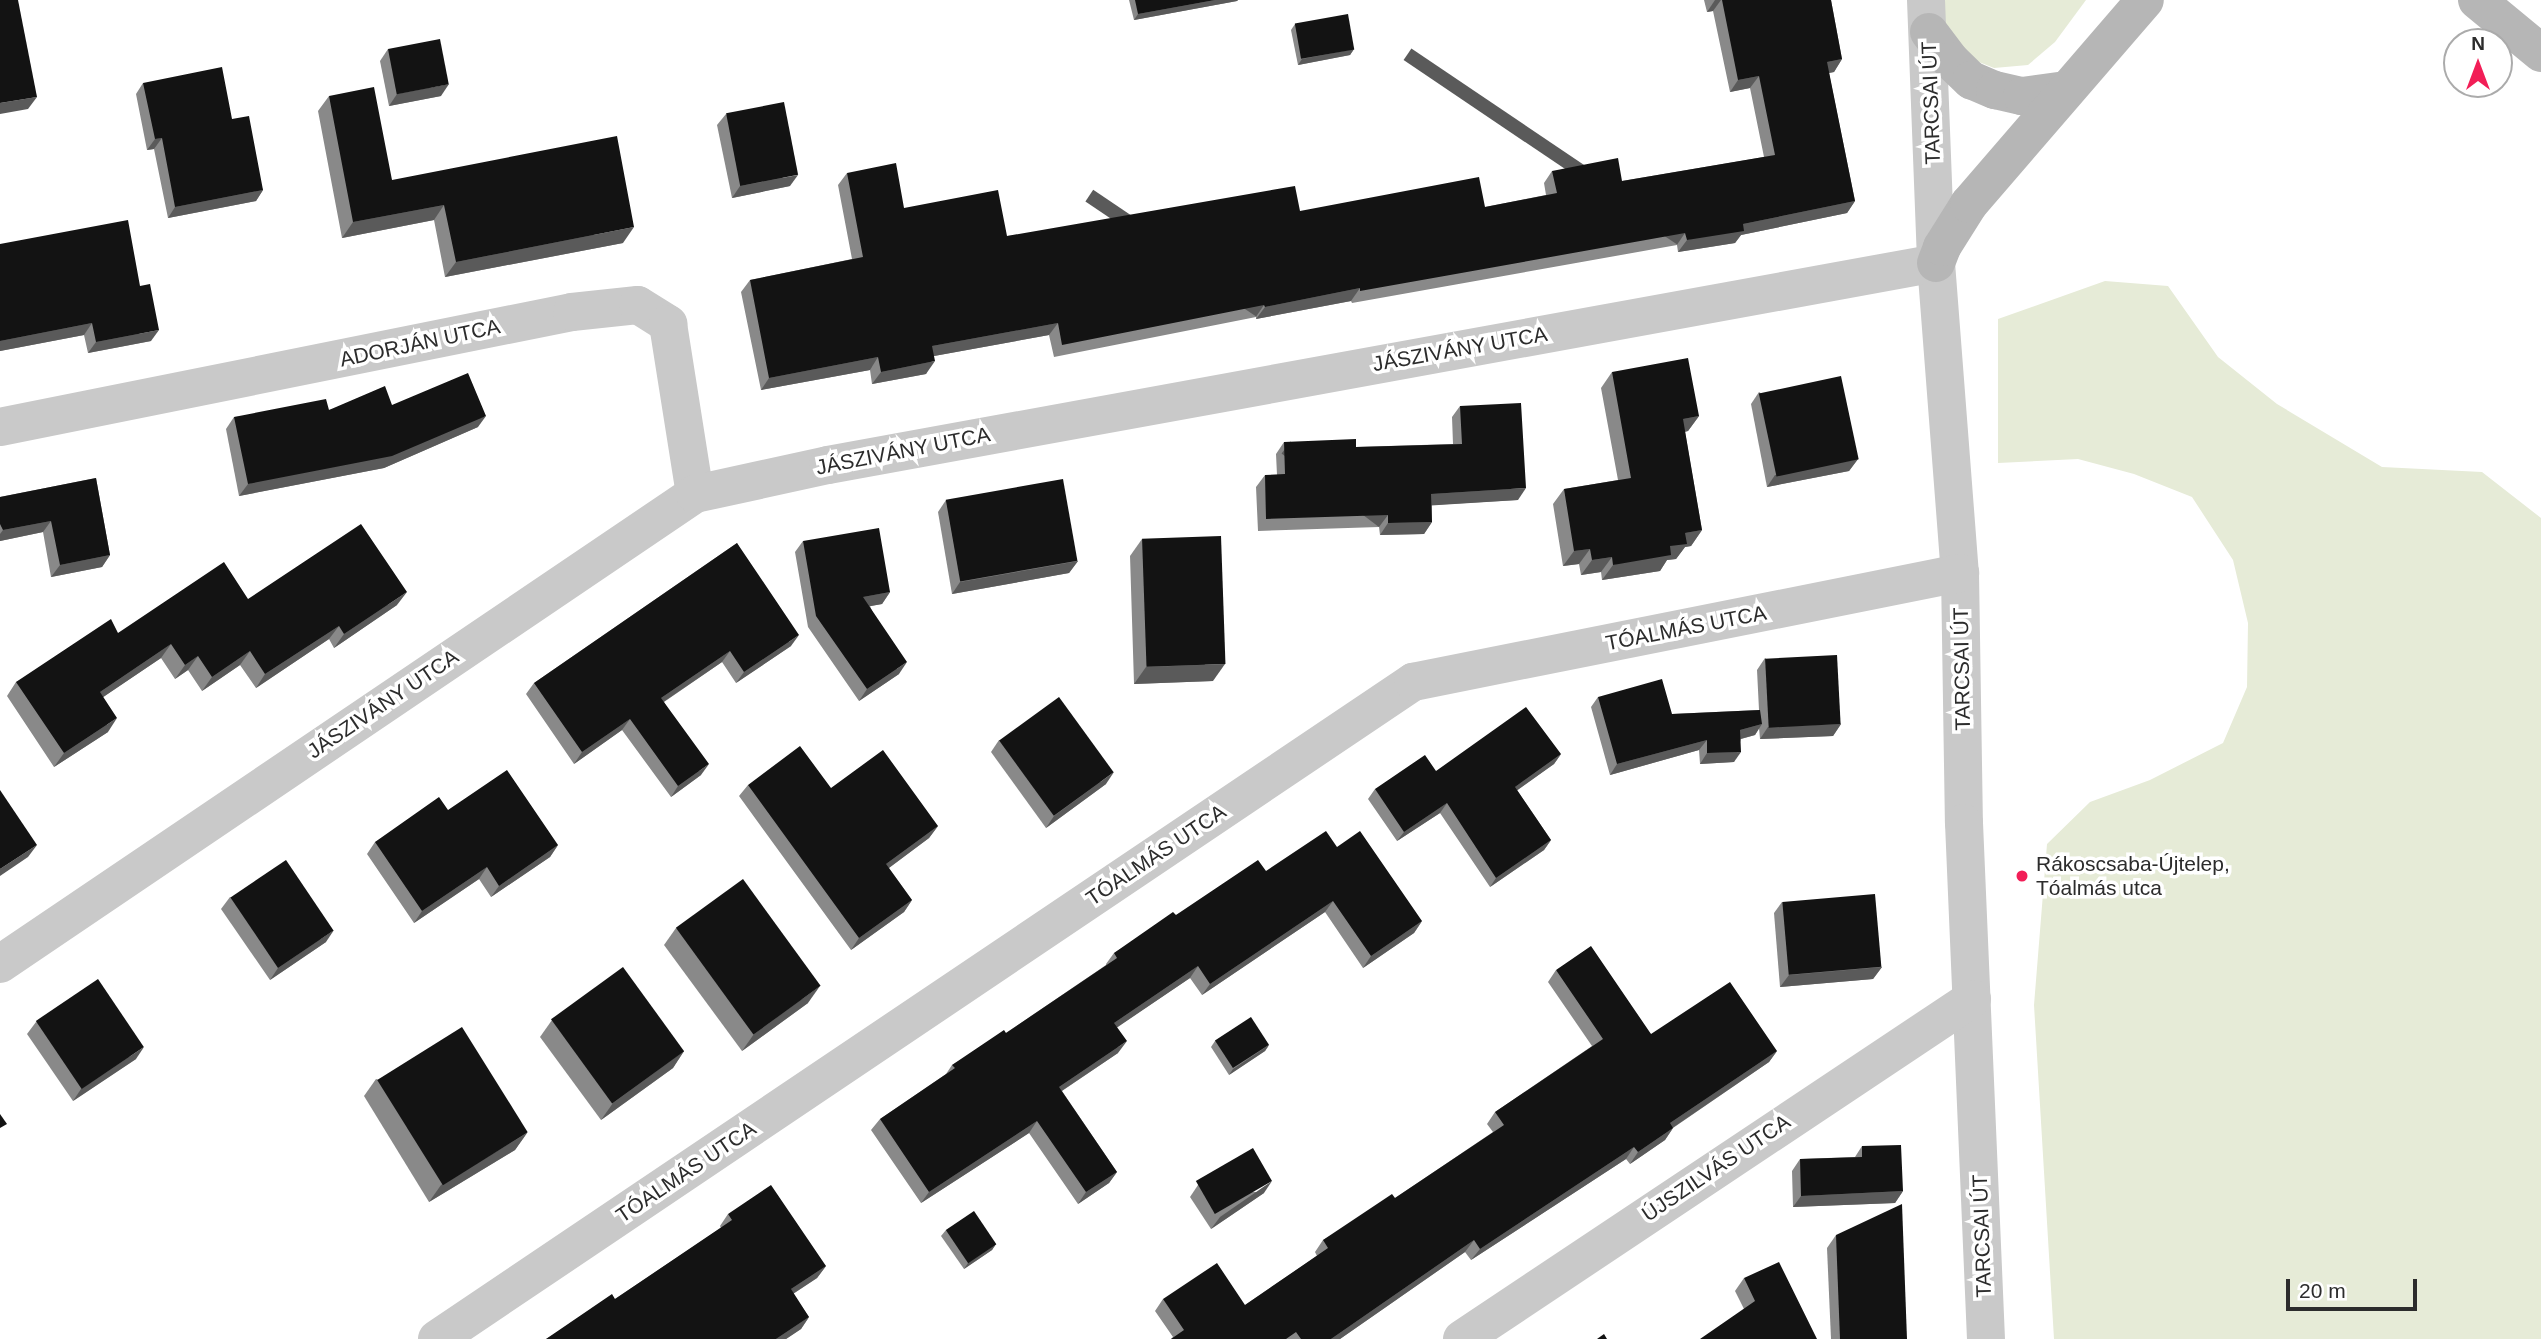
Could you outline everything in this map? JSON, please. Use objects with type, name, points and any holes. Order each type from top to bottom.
[{"type":"main road","points":[[1936,263],[1942,247],[1969,204],[2145,0]]},
{"type":"main road","points":[[2476,0],[2541,53]]},
{"type":"main road","points":[[1927,16],[1951,61],[1971,80],[1995,90],[2022,96],[2066,90]]},
{"type":"street","name":"TARCSAI ÚT","points":[[1927,16],[1936,263],[1960,573],[1964,822],[1986,1339]]},
{"type":"street","name":"JÁSZIVÁNY UTCA","points":[[0,964],[695,494],[828,464],[1936,263]]},
{"type":"street","name":"ADORJÁN UTCA","points":[[0,426],[572,312],[638,306],[668,324],[695,494]]},
{"type":"street","name":"TÓALMÁS UTCA","points":[[437,1339],[1413,682],[1960,573]]},
{"type":"street","name":"ÚJSZILVÁS UTCA","points":[[1462,1339],[1972,999]]},
{"type":"green space","points":[[1937,0],[2086,0],[2055,42],[2028,65],[1994,68],[1969,58],[1937,11]]},
{"type":"green space","points":[[2105,281],[2168,286],[2218,357],[2277,404],[2382,467],[2482,472],[2541,518],[2541,1339],[2054,1339],[2034,1005],[2047,844],[2090,802],[2150,780],[2223,743],[2247,687],[2248,623],[2233,560],[2192,497],[2134,474],[2078,459],[1998,463],[1998,319]]},
{"type":"building","points":[[0,0],[18,0],[37,97],[0,103]]},
{"type":"building","points":[[1135,0],[1215,0],[1138,14]]},
{"type":"building","points":[[1722,0],[1831,0],[1842,59],[1827,62],[1855,201],[1743,224],[1744,231],[1687,240],[1685,233],[1360,291],[1360,288],[1265,307],[1264,305],[1062,345],[1058,323],[932,346],[935,361],[881,372],[878,357],[769,378],[750,280],[863,257],[847,173],[896,163],[904,208],[998,190],[1007,236],[1295,186],[1300,211],[1479,177],[1485,207],[1557,193],[1552,171],[1618,158],[1622,181],[1775,155],[1759,76],[1738,80]]},
{"type":"building","points":[[1348,14],[1354,49],[1301,59],[1295,23]]},
{"type":"building","points":[[440,39],[449,84],[397,94],[388,49]]},
{"type":"building","points":[[222,67],[232,119],[249,116],[263,190],[175,207],[162,138],[155,139],[143,83]]},
{"type":"building","points":[[374,87],[392,180],[617,136],[634,227],[456,262],[444,205],[353,222],[329,96]]},
{"type":"building","points":[[784,102],[798,175],[740,186],[726,113]]},
{"type":"building","points":[[128,220],[140,286],[150,284],[159,330],[96,342],[92,323],[0,341],[0,244]]},
{"type":"building","points":[[1688,358],[1699,416],[1683,419],[1702,530],[1685,533],[1687,544],[1670,546],[1671,555],[1613,565],[1612,557],[1592,560],[1590,549],[1574,551],[1564,489],[1631,478],[1612,372]]},
{"type":"building","points":[[468,373],[486,416],[392,456],[248,484],[234,417],[326,399],[329,410],[385,386],[392,405]]},
{"type":"building","points":[[1841,376],[1859,459],[1777,477],[1759,393]]},
{"type":"building","points":[[1521,403],[1526,488],[1431,494],[1432,522],[1388,523],[1388,515],[1266,519],[1265,475],[1285,474],[1284,442],[1356,439],[1356,447],[1462,444],[1460,406]]},
{"type":"building","points":[[96,478],[110,555],[60,565],[51,521],[3,530],[0,524],[0,497]]},
{"type":"building","points":[[1063,479],[1077,561],[960,581],[946,500]]},
{"type":"building","points":[[361,524],[407,592],[344,634],[339,626],[265,674],[250,651],[212,677],[198,656],[185,665],[171,644],[100,692],[117,718],[64,753],[16,682],[111,619],[118,633],[224,562],[248,599]]},
{"type":"building","points":[[879,528],[890,592],[863,597],[907,662],[867,689],[816,616],[803,541]]},
{"type":"building","points":[[1221,536],[1225,664],[1147,667],[1142,539]]},
{"type":"building","points":[[737,543],[799,635],[744,672],[730,651],[661,698],[709,764],[678,786],[630,719],[582,752],[534,683]]},
{"type":"building","points":[[1837,655],[1841,724],[1769,728],[1765,659]]},
{"type":"building","points":[[1662,679],[1672,714],[1760,710],[1762,724],[1740,730],[1741,752],[1707,753],[1707,740],[1617,764],[1598,697]]},
{"type":"building","points":[[1059,697],[1114,772],[1054,816],[999,740]]},
{"type":"building","points":[[1526,707],[1561,754],[1515,787],[1551,840],[1496,878],[1447,803],[1404,832],[1375,789],[1425,755],[1436,771]]},
{"type":"building","points":[[800,746],[831,788],[883,750],[938,826],[886,864],[912,900],[859,938],[748,785]]},
{"type":"building","points":[[507,770],[558,845],[499,886],[487,867],[422,911],[375,842],[439,797],[448,810]]},
{"type":"building","points":[[0,790],[37,845],[0,869]]},
{"type":"building","points":[[1326,831],[1337,847],[1360,831],[1422,921],[1371,956],[1333,901],[1210,984],[1198,966],[1114,1023],[1127,1041],[1059,1087],[1117,1172],[1086,1192],[1037,1121],[929,1192],[880,1119],[955,1068],[952,1065],[1004,1030],[1006,1033],[1117,958],[1114,953],[1173,912],[1176,915],[1258,860],[1266,871]]},
{"type":"building","points":[[286,860],[334,930],[278,968],[230,897]]},
{"type":"building","points":[[743,879],[821,986],[753,1035],[676,928]]},
{"type":"building","points":[[1875,894],[1881,967],[1789,975],[1782,902]]},
{"type":"building","points":[[1591,946],[1651,1034],[1730,982],[1777,1051],[1670,1123],[1673,1128],[1638,1152],[1634,1147],[1480,1249],[1474,1240],[1331,1339],[1301,1339],[1296,1332],[1286,1339],[1171,1339],[1184,1330],[1163,1299],[1217,1263],[1245,1305],[1328,1248],[1323,1240],[1392,1194],[1395,1198],[1504,1125],[1495,1112],[1603,1039],[1556,970]]},
{"type":"building","points":[[623,967],[684,1051],[612,1103],[551,1019]]},
{"type":"building","points":[[98,979],[144,1047],[82,1089],[36,1021]]},
{"type":"building","points":[[1251,1017],[1269,1045],[1233,1068],[1215,1040]]},
{"type":"building","points":[[462,1027],[528,1132],[443,1185],[377,1080]]},
{"type":"building","points":[[0,1114],[7,1124],[0,1128]]},
{"type":"building","points":[[1901,1145],[1903,1191],[1801,1196],[1800,1159],[1862,1157],[1862,1146]]},
{"type":"building","points":[[1253,1148],[1272,1181],[1215,1214],[1196,1181]]},
{"type":"building","points":[[771,1185],[826,1266],[791,1289],[809,1317],[776,1339],[546,1339],[612,1294],[615,1299],[732,1220],[728,1214]]},
{"type":"building","points":[[1902,1204],[1907,1339],[1840,1339],[1836,1235]]},
{"type":"building","points":[[974,1211],[996,1244],[968,1263],[946,1230]]},
{"type":"building","points":[[1779,1262],[1817,1339],[1700,1339],[1755,1301],[1744,1278]]},
{"type":"place","name":"Rákoscsaba-Újtelep, Tóalmás utca","points":[[2022,876]]}]
